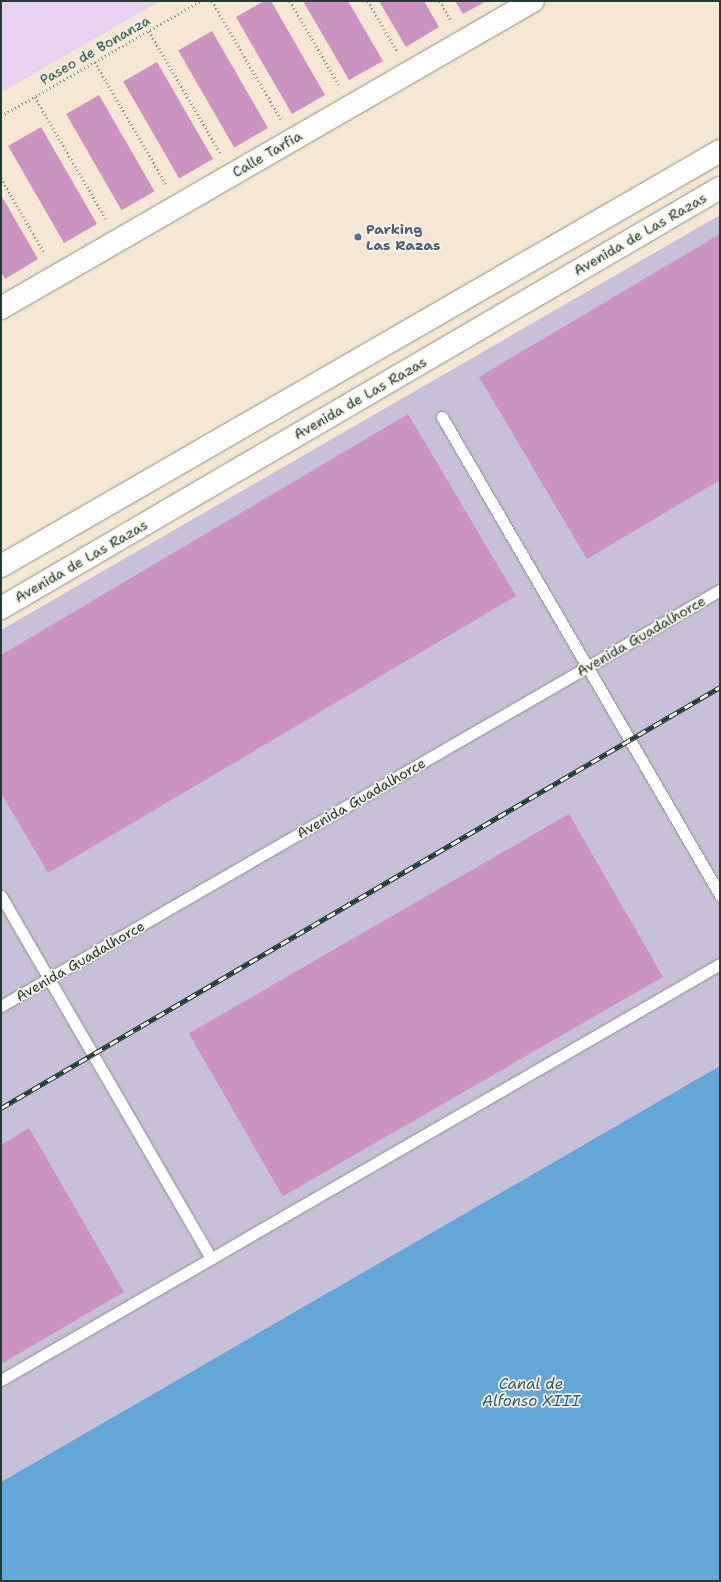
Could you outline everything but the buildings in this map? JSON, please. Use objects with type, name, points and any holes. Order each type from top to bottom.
[{"type":"main road","name":"Calle Tarfia","points":[[1,308],[533,1]]},
{"type":"main road","points":[[1,566],[720,151]]},
{"type":"main road","name":"Avenida de Las Razas","points":[[1,608],[720,188]]},
{"type":"lane","points":[[442,417],[720,895]]},
{"type":"lane","name":"Avenida Guadalhorce","points":[[1,1006],[720,590]]},
{"type":"lane","points":[[1,896],[211,1258]]},
{"type":"lane","points":[[1,1380],[720,964]]},
{"type":"path","name":"Paseo de Bonanza","points":[[1,116],[200,1]]},
{"type":"path","points":[[212,1],[284,125]]},
{"type":"path","points":[[290,1],[343,91]]},
{"type":"path","points":[[368,1],[401,57]]},
{"type":"path","points":[[440,1],[454,26]]},
{"type":"path","points":[[149,30],[224,160]]},
{"type":"path","points":[[95,62],[171,191]]},
{"type":"path","points":[[35,97],[110,226]]},
{"type":"path","points":[[1,178],[46,255]]},
{"type":"shaded area","points":[[1,1],[160,1],[4,91],[1,87]]},
{"type":"shaded area","points":[[720,215],[720,1067],[1,1482],[1,630]]},
{"type":"water","name":"Canal de Alfonso XIII","points":[[720,1066],[720,1581],[1,1581],[1,1482]]},
{"type":"railway","points":[[1,1108],[720,687]]},
{"type":"place","name":"Parking Las Razas","points":[[358,237]]}]
